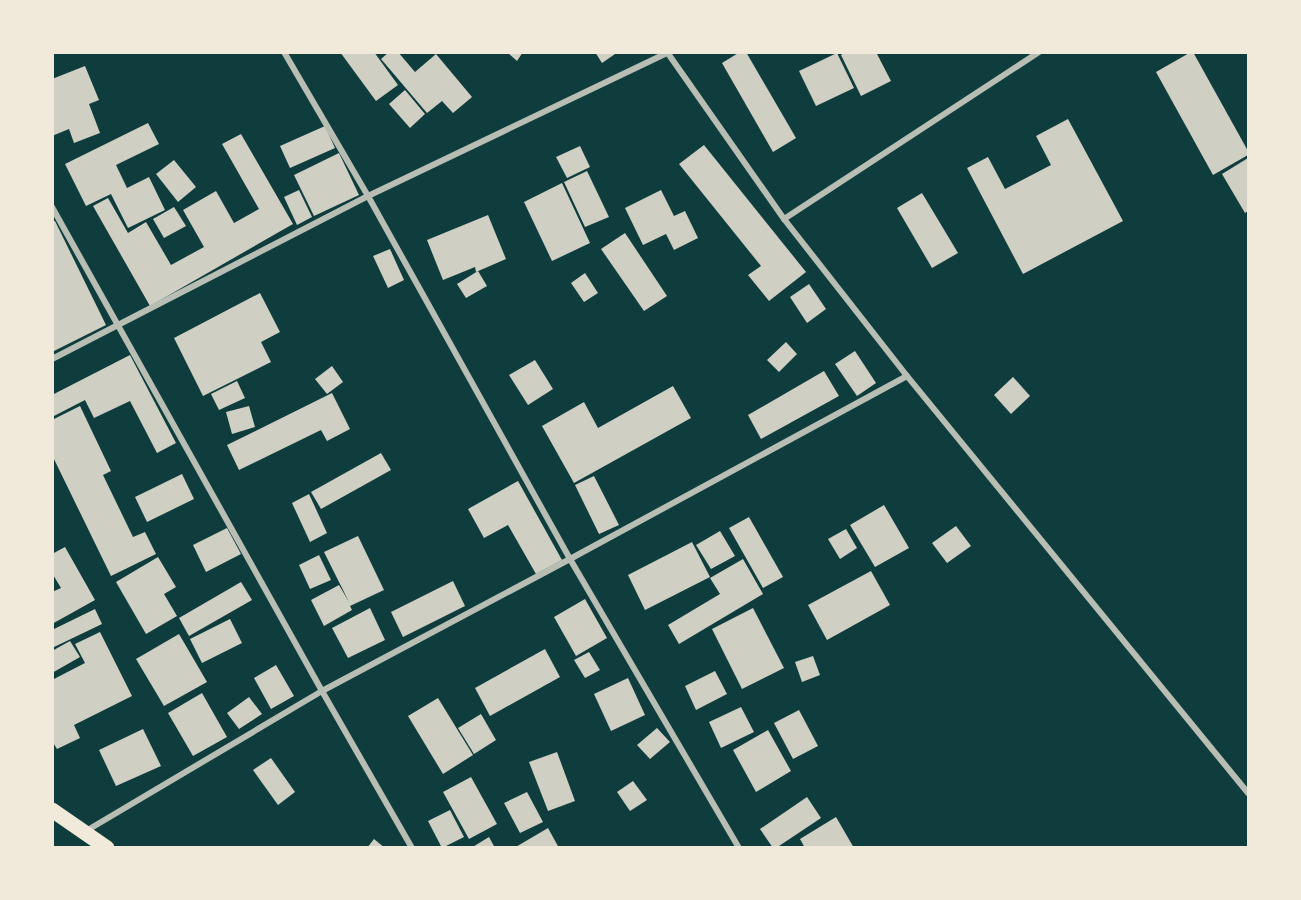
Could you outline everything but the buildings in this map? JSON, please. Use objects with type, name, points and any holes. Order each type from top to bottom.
[{"type":"main road","points":[[52,810],[107,848]]},
{"type":"street","points":[[284,52],[368,196],[570,559],[739,848]]},
{"type":"street","points":[[784,219],[1038,52]]},
{"type":"street","points":[[52,359],[368,196],[667,53],[784,219],[907,376],[1248,793]]},
{"type":"street","points":[[52,207],[412,848]]},
{"type":"street","points":[[84,832],[322,691],[907,376]]}]
